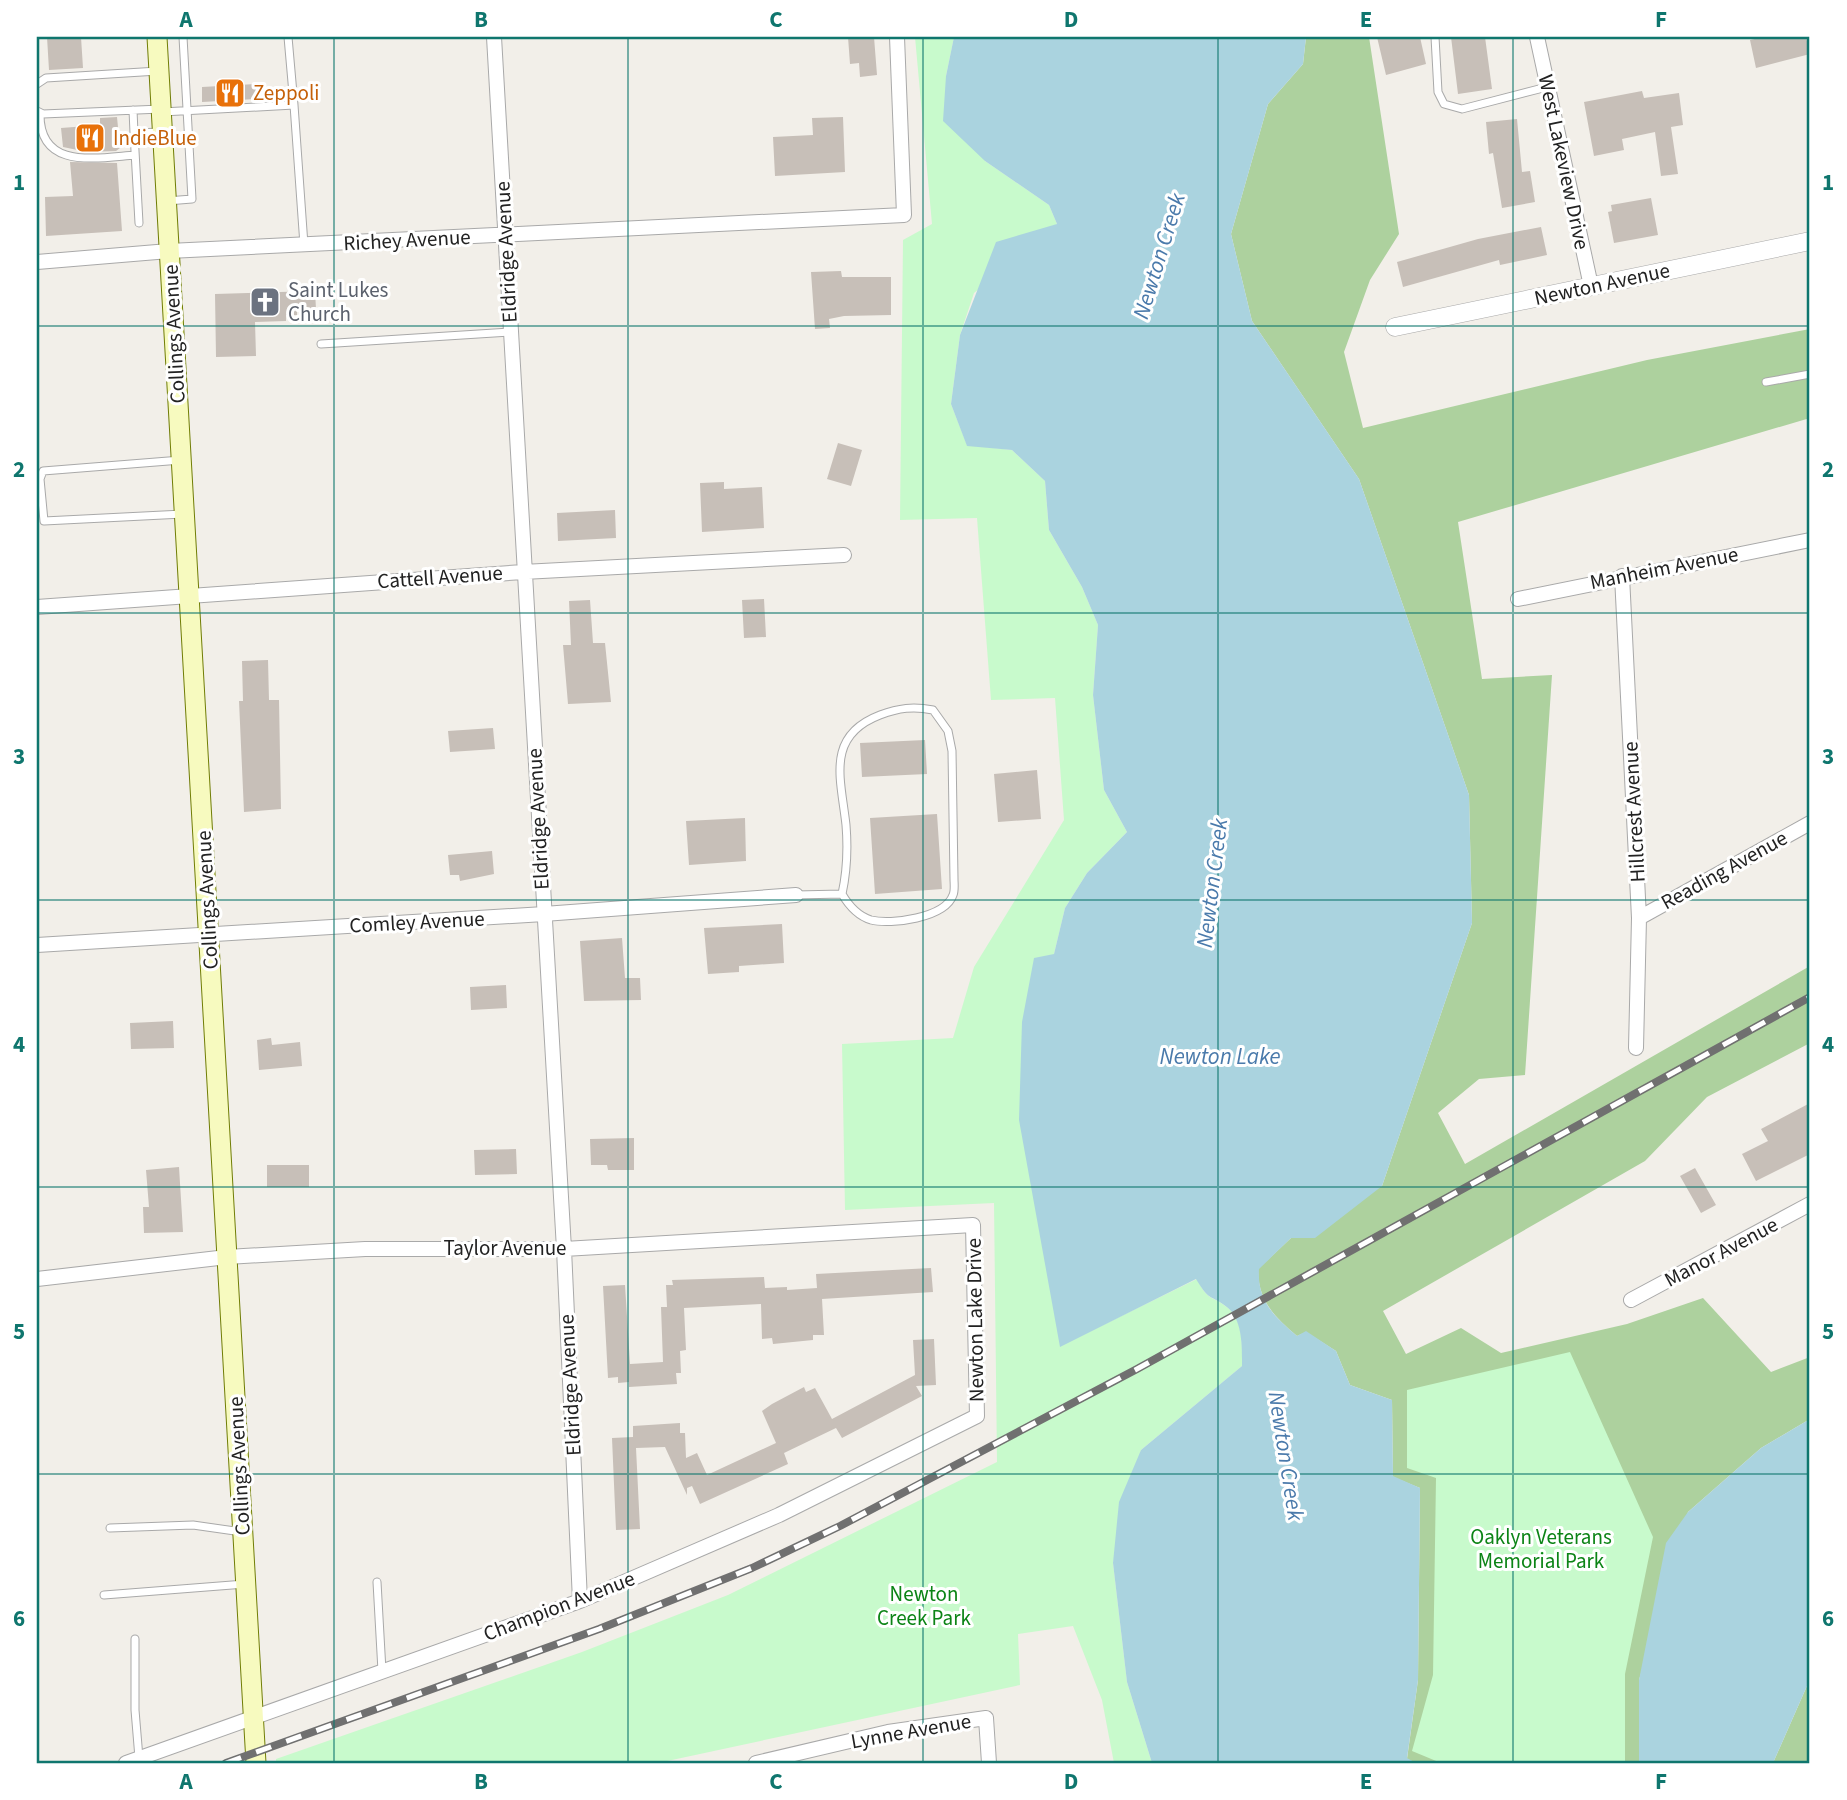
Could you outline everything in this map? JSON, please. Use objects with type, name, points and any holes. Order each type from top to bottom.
[{"type":"main road","name":"Collings Avenue","points":[[157,37],[256,1763]]},
{"type":"street","name":"Eldridge Avenue","points":[[494,37],[564,1249],[580,1601]]},
{"type":"street","name":"Richey Avenue","points":[[37,262],[169,251],[904,215],[897,37]]},
{"type":"street","name":"West Lakeview Drive","points":[[1537,37],[1591,286]]},
{"type":"street","name":"Newton Avenue","points":[[1395,327],[1810,241]]},
{"type":"street","name":"Manheim Avenue","points":[[1518,599],[1810,540]]},
{"type":"street","name":"Cattell Avenue","points":[[37,607],[523,572],[844,555]]},
{"type":"street","name":"Hillcrest Avenue","points":[[1622,576],[1639,918],[1636,1048]]},
{"type":"street","name":"Reading Avenue","points":[[1639,918],[1810,822]]},
{"type":"street","name":"Comley Avenue","points":[[37,945],[544,914],[796,895]]},
{"type":"street","name":"Manor Avenue","points":[[1631,1300],[1810,1204]]},
{"type":"street","name":"Taylor Avenue","points":[[37,1279],[227,1257],[365,1249],[564,1249],[974,1225]]},
{"type":"street","name":"Newton Lake Drive","points":[[974,1225],[977,1416]]},
{"type":"street","name":"Champion Avenue","points":[[133,1761],[580,1601],[779,1515],[977,1416]]},
{"type":"street","name":"Lynne Avenue","points":[[755,1763],[888,1732],[986,1718],[989,1763]]},
{"type":"lane","points":[[166,201],[192,199],[183,37]]},
{"type":"lane","points":[[288,37],[304,245]]},
{"type":"lane","points":[[1435,37],[1438,92],[1444,104],[1471,107],[1548,87]]},
{"type":"lane","points":[[37,84],[46,78],[159,71]]},
{"type":"lane","points":[[134,133],[162,117],[187,110],[294,104]]},
{"type":"lane","points":[[135,155],[99,158],[62,155],[49,146],[40,129],[38,112],[133,110],[162,117]]},
{"type":"lane","points":[[133,110],[139,223]]},
{"type":"lane","points":[[321,344],[510,332]]},
{"type":"lane","points":[[1766,382],[1810,374]]},
{"type":"lane","points":[[181,460],[43,471],[40,479],[44,521],[184,513]]},
{"type":"lane","points":[[900,707],[933,710],[948,731],[951,751],[953,895],[944,908],[934,914],[887,921],[872,920],[859,914],[842,894],[848,860],[838,766],[848,736],[869,719],[900,707]]},
{"type":"lane","points":[[796,895],[842,894]]},
{"type":"lane","points":[[110,1528],[193,1525],[243,1532]]},
{"type":"lane","points":[[377,1582],[382,1671]]},
{"type":"lane","points":[[104,1595],[246,1584]]},
{"type":"lane","points":[[133,1761],[135,1639]]},
{"type":"green space","name":"Newton Creek Park","points":[[915,37],[954,37],[946,76],[985,161],[1049,205],[1057,224],[974,293],[960,335],[951,404],[967,445],[1012,450],[1045,481],[1049,530],[1082,587],[1098,625],[1093,695],[1104,790],[1127,832],[1087,873],[1065,908],[1054,954],[1060,1346],[1197,1279],[1208,1295],[1233,1313],[1241,1335],[1242,1366],[1141,1450],[1113,1563],[1127,1682],[1152,1763],[1114,1763],[1102,1700],[1073,1626],[1018,1634],[1020,1685],[658,1763],[276,1763],[276,1759],[582,1652],[728,1595],[997,1462],[994,1203],[845,1210],[842,1044],[953,1038],[974,967],[1064,820],[1055,698],[991,700],[977,518],[900,520],[903,240],[932,224]]},
{"type":"green space","points":[[1306,37],[1369,37],[1399,234],[1370,280],[1344,352],[1363,428],[1647,360],[1810,329],[1810,418],[1458,522],[1482,679],[1552,675],[1525,1075],[1479,1079],[1438,1113],[1465,1164],[1810,966],[1810,1043],[1707,1097],[1645,1161],[1383,1311],[1406,1354],[1461,1328],[1501,1353],[1627,1324],[1703,1298],[1771,1372],[1810,1357],[1810,1419],[1761,1448],[1688,1512],[1639,1680],[1639,1763],[1416,1763],[1407,1759],[1418,1680],[1420,1488],[1393,1477],[1392,1400],[1350,1385],[1336,1351],[1306,1332],[1297,1336],[1289,1329],[1264,1299],[1259,1280],[1258,1269],[1291,1238],[1382,1186],[1472,923],[1469,795],[1359,479],[1252,321],[1231,234],[1268,104],[1303,64]]},
{"type":"green space","name":"Oaklyn Veterans Memorial Park","points":[[1570,1352],[1653,1537],[1625,1674],[1625,1763],[1441,1763],[1412,1751],[1433,1675],[1436,1478],[1407,1468],[1407,1390]]},
{"type":"green space","points":[[1810,1679],[1810,1763],[1773,1763]]},
{"type":"water","name":"Newton Lake","points":[[954,37],[1306,37],[1303,64],[1268,104],[1231,234],[1252,321],[1359,479],[1469,795],[1472,923],[1382,1186],[1315,1238],[1291,1238],[1259,1269],[1259,1280],[1264,1299],[1289,1329],[1297,1336],[1306,1331],[1336,1351],[1350,1385],[1392,1400],[1393,1476],[1420,1488],[1418,1680],[1407,1758],[1416,1763],[1152,1763],[1127,1682],[1113,1563],[1119,1502],[1141,1450],[1242,1366],[1242,1343],[1233,1313],[1208,1295],[1196,1279],[1060,1347],[1019,1120],[1022,1022],[1034,958],[1054,954],[1065,908],[1087,873],[1127,832],[1104,790],[1093,695],[1098,625],[1082,587],[1049,530],[1045,481],[1012,450],[967,446],[951,404],[960,335],[996,242],[1057,224],[1049,205],[985,161],[943,121],[946,76]]},
{"type":"water","points":[[1810,1419],[1810,1679],[1773,1763],[1639,1763],[1639,1680],[1666,1543],[1688,1512],[1761,1448]]},
{"type":"building","points":[[47,37],[81,37],[83,68],[49,70]]},
{"type":"building","points":[[848,37],[874,37],[877,75],[860,77],[859,63],[850,64]]},
{"type":"building","points":[[1377,37],[1420,37],[1426,64],[1386,75]]},
{"type":"building","points":[[1451,37],[1485,37],[1492,89],[1458,94]]},
{"type":"building","points":[[1764,37],[1806,37],[1810,54],[1756,68],[1750,40]]},
{"type":"building","name":"Zeppoli","points":[[257,84],[258,99],[202,102],[202,87]]},
{"type":"building","points":[[1642,91],[1644,98],[1679,93],[1683,125],[1671,127],[1678,174],[1661,176],[1655,132],[1622,139],[1624,150],[1594,156],[1584,102]]},
{"type":"building","name":"IndieBlue","points":[[117,117],[120,148],[116,151],[87,152],[63,147],[61,128],[100,125],[100,118]]},
{"type":"building","points":[[843,117],[845,172],[775,176],[773,137],[813,135],[812,118]]},
{"type":"building","points":[[1517,119],[1522,172],[1530,171],[1535,202],[1502,208],[1493,153],[1489,154],[1486,122]]},
{"type":"building","points":[[70,162],[117,163],[122,231],[46,236],[45,197],[73,196]]},
{"type":"building","points":[[1651,198],[1658,235],[1614,243],[1608,212],[1612,211],[1611,205]]},
{"type":"building","points":[[1541,227],[1547,255],[1500,265],[1499,260],[1403,287],[1397,262],[1478,239]]},
{"type":"building","points":[[841,271],[842,277],[891,277],[891,315],[844,316],[829,319],[830,328],[815,329],[811,272]]},
{"type":"building","name":"Saint Lukes Church","points":[[315,291],[316,309],[297,309],[297,315],[286,315],[286,321],[255,322],[256,356],[216,357],[215,294]]},
{"type":"building","points":[[838,443],[862,450],[851,486],[827,479]]},
{"type":"building","points":[[724,482],[724,489],[762,487],[764,528],[702,532],[700,483]]},
{"type":"building","points":[[615,510],[616,538],[558,541],[557,513]]},
{"type":"building","points":[[764,599],[766,637],[744,638],[742,600]]},
{"type":"building","points":[[590,600],[593,643],[605,643],[611,702],[568,704],[563,645],[571,645],[569,601]]},
{"type":"building","points":[[268,660],[269,700],[279,700],[281,809],[244,812],[239,701],[243,701],[242,661]]},
{"type":"building","points":[[493,728],[495,749],[450,752],[448,731]]},
{"type":"building","points":[[925,740],[927,774],[862,777],[860,743]]},
{"type":"building","points":[[1037,770],[1041,819],[998,822],[994,774]]},
{"type":"building","points":[[937,814],[942,889],[875,894],[870,818]]},
{"type":"building","points":[[745,818],[746,861],[689,865],[686,821]]},
{"type":"building","points":[[492,851],[494,874],[460,881],[459,875],[450,875],[448,855]]},
{"type":"building","points":[[782,924],[784,963],[739,966],[739,972],[708,974],[704,928]]},
{"type":"building","points":[[622,938],[625,978],[640,978],[641,1000],[584,1001],[580,941]]},
{"type":"building","points":[[506,985],[507,1008],[471,1010],[470,987]]},
{"type":"building","points":[[173,1021],[174,1048],[131,1049],[130,1023]]},
{"type":"building","points":[[271,1038],[272,1045],[300,1042],[302,1066],[259,1070],[257,1040]]},
{"type":"building","points":[[1810,1103],[1810,1154],[1756,1181],[1742,1154],[1768,1141],[1761,1129]]},
{"type":"building","points":[[634,1138],[634,1170],[608,1170],[607,1165],[591,1165],[590,1139]]},
{"type":"building","points":[[516,1149],[517,1174],[475,1175],[474,1150]]},
{"type":"building","points":[[267,1165],[309,1165],[309,1187],[267,1187]]},
{"type":"building","points":[[179,1167],[183,1232],[144,1233],[143,1207],[149,1207],[146,1170]]},
{"type":"building","points":[[1695,1168],[1716,1205],[1701,1213],[1680,1176]]},
{"type":"building","points":[[931,1268],[933,1292],[822,1299],[824,1335],[813,1335],[813,1340],[773,1344],[772,1338],[762,1339],[761,1304],[684,1308],[686,1350],[680,1351],[681,1373],[676,1373],[677,1384],[629,1387],[629,1382],[618,1383],[618,1377],[608,1378],[603,1286],[625,1285],[630,1364],[663,1362],[661,1307],[667,1307],[666,1285],[673,1285],[672,1280],[764,1277],[765,1288],[787,1287],[787,1290],[817,1288],[816,1274]]},
{"type":"building","points":[[934,1339],[936,1385],[916,1386],[922,1396],[842,1438],[836,1428],[784,1453],[788,1464],[700,1504],[692,1486],[687,1488],[687,1495],[665,1447],[636,1448],[640,1529],[616,1530],[612,1438],[633,1437],[633,1426],[680,1423],[680,1433],[685,1433],[686,1458],[697,1453],[707,1475],[776,1443],[762,1411],[772,1404],[804,1387],[806,1392],[815,1388],[832,1419],[915,1375],[913,1340]]},
{"type":"railway","points":[[226,1763],[599,1629],[752,1568],[840,1526],[1137,1369],[1810,997]]},
{"type":"place","name":"Zeppoli","points":[[230,93]]},
{"type":"place","name":"IndieBlue","points":[[90,138]]},
{"type":"place","name":"Saint Lukes Church","points":[[265,302]]},
{"type":"water label","name":"Newton Creek","points":[[1159,256]]},
{"type":"water label","name":"Newton Creek","points":[[1212,883]]},
{"type":"water label","name":"Newton Creek","points":[[1286,1456]]}]
